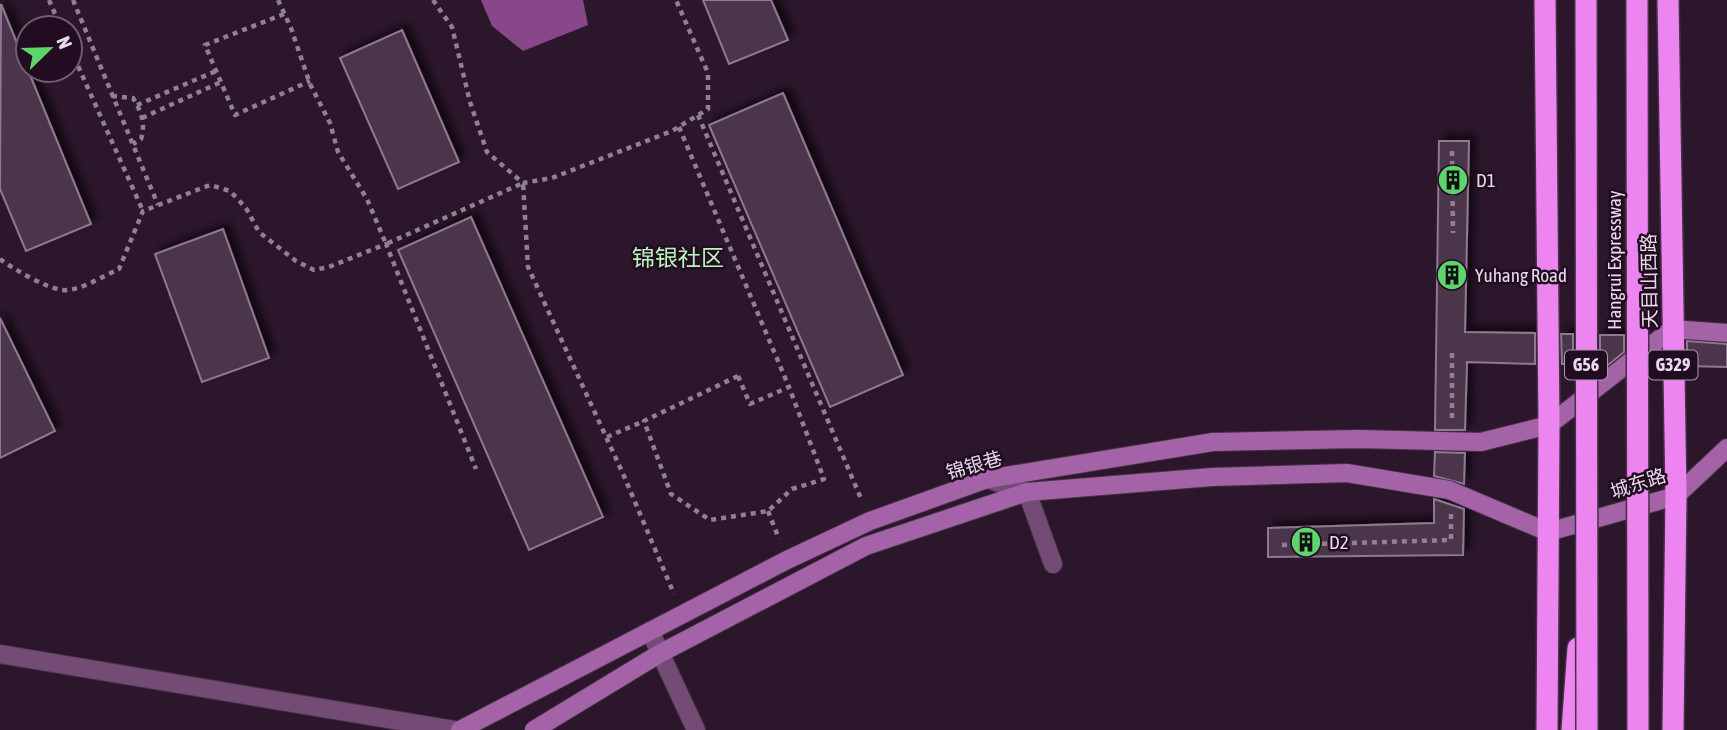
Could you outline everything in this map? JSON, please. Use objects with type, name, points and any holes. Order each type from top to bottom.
[{"type":"highway","points":[[1545,0],[1549,425],[1547,730]]},
{"type":"highway","name":"Hangrui Expressway","points":[[1586,0],[1587,730]]},
{"type":"highway","name":"Hangrui Expressway","points":[[1637,0],[1637,730]]},
{"type":"highway","name":"天目山西路","points":[[1668,0],[1676,496],[1673,730]]},
{"type":"highway","points":[[1573,730],[1586,541]]},
{"type":"main road","points":[[1549,425],[1672,329],[1727,332]]},
{"type":"main road","name":"锦银巷","points":[[460,730],[787,560],[870,521],[987,479],[1213,442],[1358,439],[1480,442],[1549,425]]},
{"type":"main road","name":"城东路","points":[[1548,532],[1676,496],[1727,448]]},
{"type":"main road","points":[[534,730],[659,654],[866,546],[1027,492],[1212,477],[1347,473],[1450,490],[1548,532]]},
{"type":"street","points":[[987,479],[1027,492],[1053,564]]},
{"type":"street","points":[[650,631],[696,730]]},
{"type":"street","points":[[0,654],[453,730]]},
{"type":"path","points":[[73,0],[158,205]]},
{"type":"path","points":[[278,0],[330,123],[338,152],[366,199],[386,244],[476,469]]},
{"type":"path","points":[[433,0],[452,27],[470,102],[487,152],[523,183],[528,267],[607,437],[683,614]]},
{"type":"path","points":[[0,259],[15,271],[61,290],[78,287],[119,269],[143,211],[209,185],[230,191],[246,208],[260,232],[296,261],[314,270],[330,267],[523,183],[552,178],[678,127],[708,109],[708,72],[676,0]]},
{"type":"path","points":[[284,14],[205,45],[234,114],[310,81]]},
{"type":"path","points":[[137,105],[216,71]]},
{"type":"path","points":[[84,79],[143,211]]},
{"type":"path","points":[[142,118],[220,82]]},
{"type":"path","points":[[178,88],[183,99]]},
{"type":"path","points":[[113,96],[133,98],[137,105],[145,127],[141,139],[133,144]]},
{"type":"path","points":[[698,115],[870,521]]},
{"type":"path","points":[[644,421],[671,494],[710,520],[768,511],[792,489],[824,479],[789,387],[678,127]]},
{"type":"path","points":[[1452,151],[1453,233]]},
{"type":"path","points":[[607,437],[738,376],[750,404],[789,387]]},
{"type":"path","points":[[1282,545],[1365,542]]},
{"type":"shaded area","points":[[481,0],[583,0],[588,25],[523,51],[492,26]]},
{"type":"building","points":[[703,0],[771,0],[788,40],[729,64]]},
{"type":"building","points":[[1,4],[14,36],[14,84],[34,84],[91,224],[26,251],[0,189]]},
{"type":"building","points":[[402,30],[459,162],[398,189],[340,58]]},
{"type":"building","points":[[783,93],[903,375],[830,407],[709,125]]},
{"type":"building","points":[[1439,141],[1469,141],[1465,332],[1535,333],[1535,364],[1467,362],[1465,430],[1435,430]]},
{"type":"building","points":[[471,217],[603,517],[529,550],[398,250]]},
{"type":"building","points":[[223,229],[269,358],[202,382],[155,254]]},
{"type":"building","points":[[0,318],[55,431],[0,458]]},
{"type":"building","points":[[1561,334],[1573,334],[1573,364],[1562,364]]},
{"type":"building","points":[[1600,335],[1624,335],[1624,352],[1608,365],[1600,365]]},
{"type":"building","points":[[1687,341],[1727,344],[1727,367],[1687,366]]},
{"type":"building","points":[[1435,452],[1465,453],[1464,484],[1434,476]]},
{"type":"building","points":[[1434,499],[1464,509],[1463,555],[1268,557],[1268,528],[1434,523]]},
{"type":"place","name":"D1","points":[[1453,180]]},
{"type":"place","name":"Yuhang Road","points":[[1452,275]]},
{"type":"place","name":"D2","points":[[1306,542]]},
{"type":"district","name":"锦银社区","points":[[678,258]]}]
